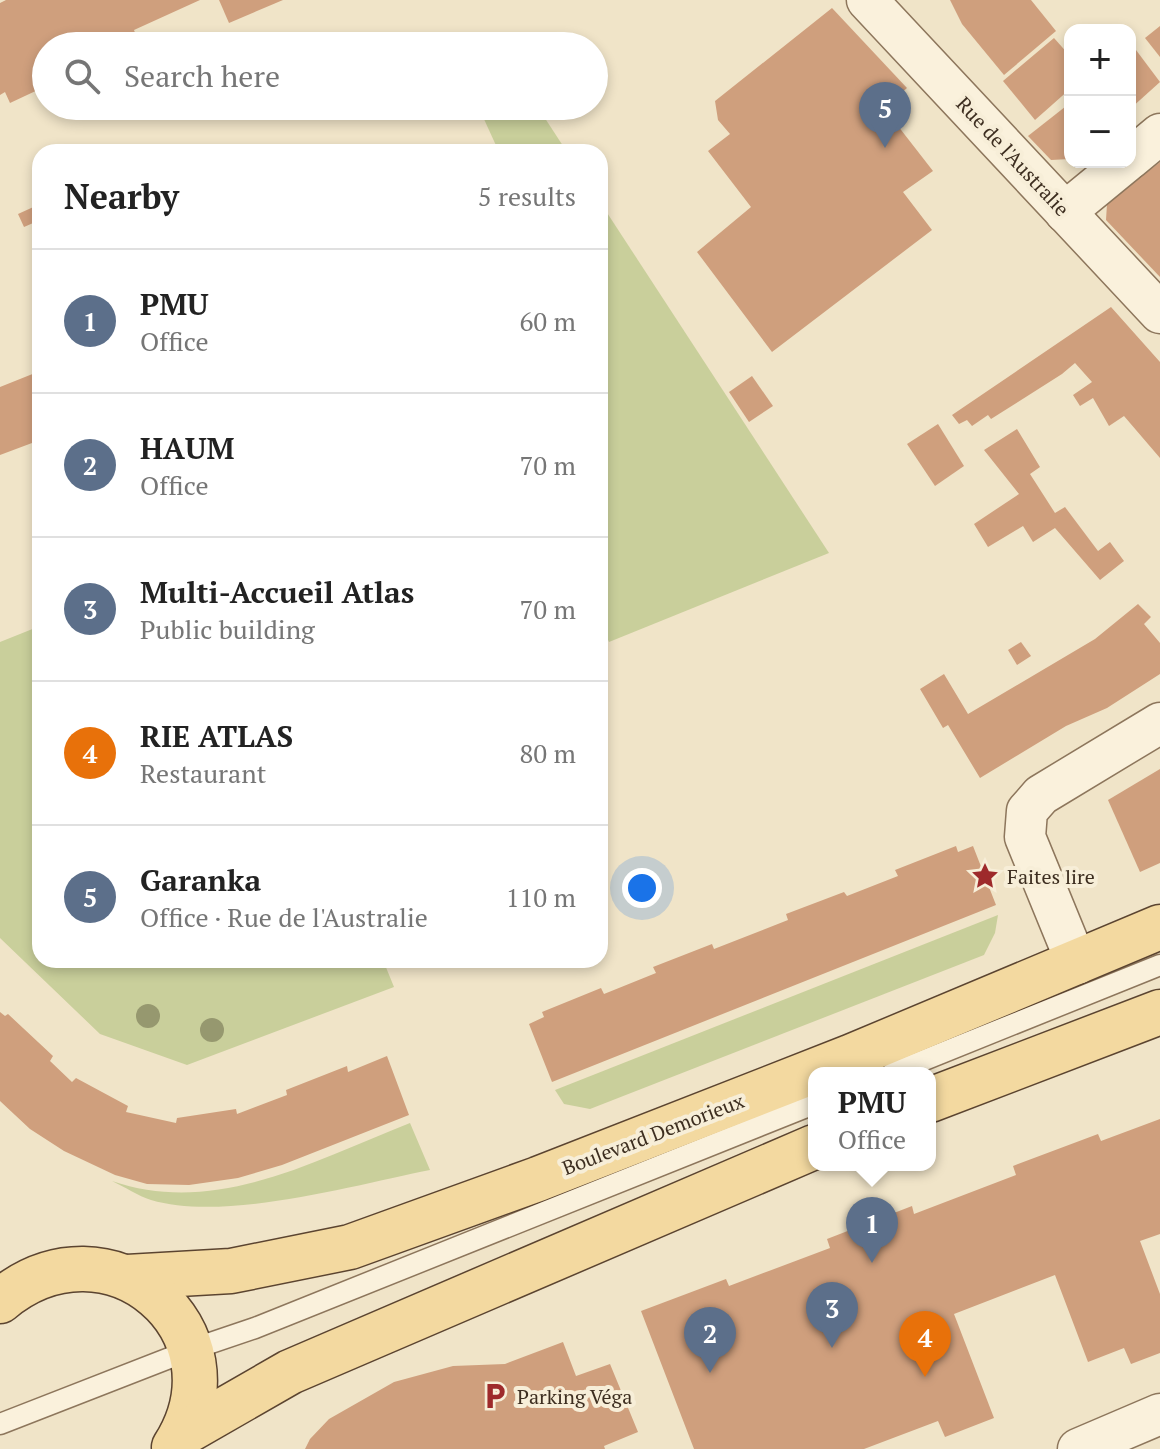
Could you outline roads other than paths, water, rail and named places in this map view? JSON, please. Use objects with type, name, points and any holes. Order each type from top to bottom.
[{"type":"main road","name":"Boulevard Demorieux","points":[[824,1067],[1160,927]]},
{"type":"main road","points":[[936,1098],[1160,1012]]},
{"type":"main road","name":"Boulevard Demorieux","points":[[127,1277],[231,1271],[350,1247],[538,1179],[808,1073]]},
{"type":"main road","name":"Boulevard Demorieux","points":[[177,1441],[290,1372],[808,1150]]},
{"type":"main road","name":"Boulevard Demorieux","points":[[0,1301],[32,1279],[60,1270],[89,1268],[127,1277],[145,1287],[166,1307],[183,1332],[190,1350],[194,1393],[177,1441]]},
{"type":"street","name":"Rue de l'Australie","points":[[867,0],[1160,313]]},
{"type":"street","points":[[1136,154],[1160,134]]},
{"type":"street","points":[[1065,212],[1118,168]]},
{"type":"street","points":[[1077,964],[1025,837],[1027,811],[1041,795],[1160,723]]},
{"type":"street","points":[[1078,1449],[1120,1441],[1160,1414]]},
{"type":"lane","points":[[907,1067],[1160,965]]},
{"type":"lane","points":[[0,1424],[255,1328],[808,1106]]},
{"type":"place","name":"Garanka","points":[[885,148]]},
{"type":"place","name":"Faites lire","points":[[985,876]]},
{"type":"place","name":"PMU","points":[[872,1263]]},
{"type":"place","name":"Multi-Accueil Atlas","points":[[832,1348]]},
{"type":"place","name":"HAUM","points":[[710,1373]]},
{"type":"place","name":"RIE ATLAS","points":[[925,1377]]},
{"type":"place","name":"Parking Véga","points":[[495,1396]]}]
